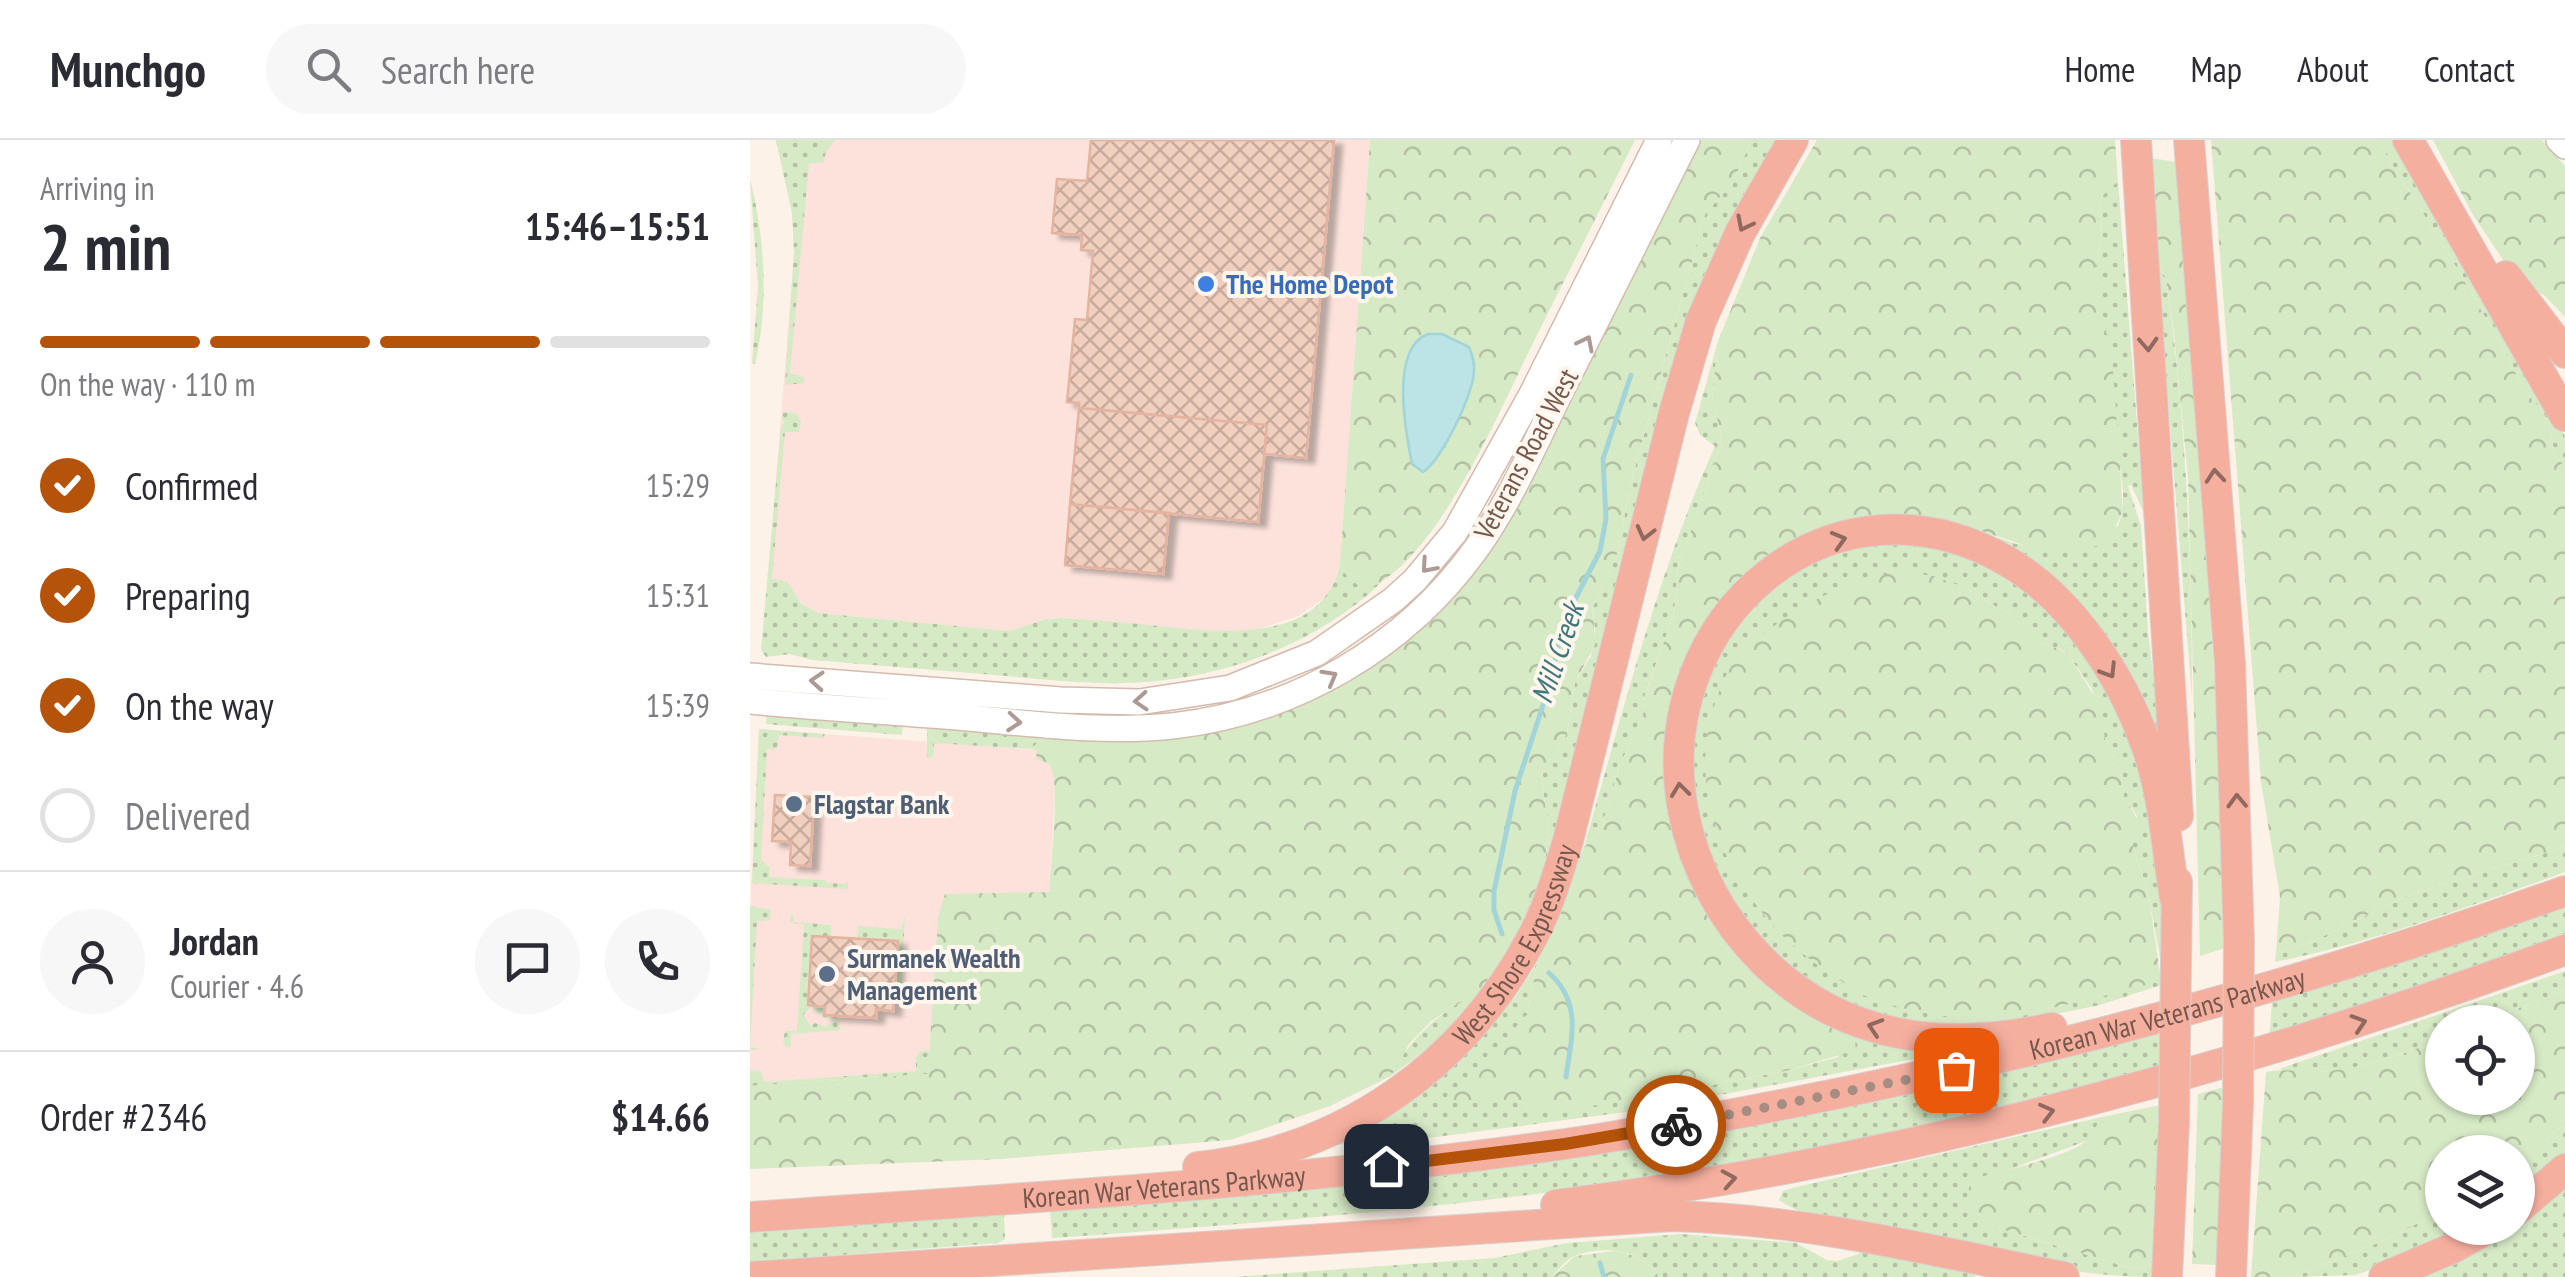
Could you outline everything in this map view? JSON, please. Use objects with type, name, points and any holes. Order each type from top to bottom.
[{"type":"highway","name":"West Shore Expressway","points":[[750,1199],[1188,1168],[1247,1160],[1304,1144],[1362,1116],[1422,1076],[1468,1032],[1506,983],[1548,902],[1577,808],[1674,413],[1701,321],[1740,233],[1793,140]]},
{"type":"highway","points":[[2136,140],[2176,750],[2179,865],[2175,898],[2174,1122],[2167,1268]]},
{"type":"highway","points":[[2190,140],[2233,712],[2239,942],[2231,1270]]},
{"type":"highway","points":[[2413,149],[2565,353]]},
{"type":"highway","points":[[2413,149],[2565,416]]},
{"type":"highway","points":[[2175,898],[2154,770],[2145,741],[2121,691],[2091,644],[2045,589],[2027,574],[1987,551],[1947,538],[1902,531],[1860,534],[1830,542],[1780,565],[1748,590],[1720,620],[1686,692],[1678,756],[1681,799],[1698,863],[1720,908],[1750,948],[1790,984],[1829,1009],[1913,1038],[1971,1040],[2033,1032],[2314,976]]},
{"type":"highway","name":"Korean War Veterans Parkway","points":[[750,1217],[1255,1181],[1565,1144],[1882,1086],[2084,1040],[2314,976],[2565,891]]},
{"type":"highway","points":[[1391,1236],[1514,1211],[1761,1174],[2003,1123],[2276,1050],[2565,950]]},
{"type":"highway","points":[[2535,1195],[2565,1169]]},
{"type":"highway","points":[[750,1277],[1640,1217],[1735,1218],[1820,1228],[2064,1277]]},
{"type":"highway","points":[[2384,1277],[2458,1245]]},
{"type":"highway","points":[[764,1276],[772,1277]]},
{"type":"street","name":"Veterans Road West","points":[[750,702],[916,714],[1060,713],[1111,702],[1169,699],[1230,688],[1317,653],[1343,637],[1415,580],[1436,558],[1473,505],[1659,140]]},
{"type":"street","name":"Veterans Road West","points":[[750,676],[1008,696],[1104,728],[1172,726],[1270,704],[1302,692],[1359,660],[1424,609],[1457,574],[1496,517],[1687,140]]},
{"type":"street","points":[[2559,140],[2565,146]]},
{"type":"street","points":[[916,714],[927,702],[938,698],[1008,696]]},
{"type":"shaded area","points":[[776,140],[1370,140],[1340,563],[1326,597],[1298,616],[1253,631],[1215,633],[1061,618],[1010,631],[818,613],[801,603],[788,582],[768,580],[794,253],[792,213]]},
{"type":"shaded area","points":[[759,729],[1037,750],[1053,771],[1049,893],[946,895],[938,917],[928,1074],[750,1086],[750,913]]},
{"type":"green space","points":[[776,140],[835,140],[823,163],[809,163],[790,373],[804,377],[804,383],[785,385],[794,253],[792,213]]},
{"type":"green space","points":[[1370,140],[1635,140],[1487,438],[1445,512],[1397,569],[1372,587],[1352,581],[1340,563]],"holes":[[[1442,334],[1469,347],[1460,414],[1435,460],[1404,409],[1406,367]]]},
{"type":"green space","points":[[1699,140],[1752,140],[1732,183],[1705,214],[1631,482],[1617,554],[1593,607],[1595,645],[1575,682],[1567,734],[1543,769],[1549,832],[1541,888],[1527,925],[1489,984],[1430,1022],[1409,1044],[1391,1076],[1330,1106],[1230,1140],[1001,1159],[750,1169],[750,1086],[928,1074],[938,917],[945,894],[1049,892],[1055,807],[1053,775],[1048,764],[1036,759],[1037,750],[1031,749],[1045,736],[1211,732],[1421,626],[1614,311]]},
{"type":"green space","points":[[1752,140],[1782,140],[1755,185],[1541,888],[1549,832],[1543,768],[1567,734],[1575,682],[1591,656],[1593,607],[1617,554],[1631,482],[1705,214],[1732,183]]},
{"type":"green space","points":[[1817,140],[2115,140],[2118,181],[2100,198],[2102,239],[2095,271],[2113,369],[2123,511],[2110,538],[2097,546],[2080,549],[2036,549],[1959,524],[1934,522],[1813,540],[1687,666],[1696,881],[1854,1036],[1856,1050],[1790,1070],[1555,1111],[1518,1101],[1458,1104],[1453,1100],[1454,1094],[1527,1015],[1537,963],[1584,847],[1602,825],[1620,765],[1644,712],[1643,701],[1674,613],[1678,568],[1720,447],[1721,432],[1712,401],[1718,341],[1760,238]]},
{"type":"green space","points":[[2211,140],[2377,140],[2449,255],[2510,360],[2521,387],[2543,412],[2555,456],[2565,466],[2565,847],[2409,895],[2309,943],[2276,953],[2280,897],[2261,782]]},
{"type":"green space","points":[[2377,140],[2397,140],[2565,436],[2565,466],[2555,456],[2543,412],[2521,387],[2510,360],[2449,255]]},
{"type":"green space","points":[[2433,140],[2542,140],[2565,166],[2565,317],[2545,296],[2517,281],[2473,215]]},
{"type":"green space","points":[[2150,158],[2177,162],[2217,709],[2225,948],[2200,956],[2188,478],[2166,278],[2157,263]]},
{"type":"green space","points":[[750,179],[763,272],[762,319],[755,364],[752,363],[758,287]]},
{"type":"green space","points":[[2118,181],[2144,513],[2131,485],[2128,486],[2141,526],[2161,740],[2108,654],[1934,522],[1959,524],[2016,544],[2080,549],[2118,526],[2123,490],[2095,271],[2102,239],[2100,198]]},
{"type":"green space","points":[[2157,264],[2166,278],[2183,435],[2192,698]]},
{"type":"green space","points":[[1718,341],[1712,401],[1721,432],[1720,447],[1678,568],[1674,613],[1643,700],[1644,712],[1620,765],[1602,825],[1584,847],[1658,594],[1715,446],[1700,435],[1695,423]]},
{"type":"green space","points":[[783,412],[796,413],[801,421],[799,432],[785,432],[772,579],[788,582],[801,603],[818,613],[1010,631],[1061,618],[1226,631],[1286,623],[1310,611],[1329,591],[1340,563],[1356,584],[1382,582],[1353,607],[1288,646],[1215,671],[1178,678],[1089,682],[812,660],[790,654],[766,657],[761,650]]},
{"type":"green space","points":[[1907,544],[1990,566],[2014,580],[2067,629],[2089,659],[2126,726],[2158,832],[2162,969],[2149,897],[2132,844],[2137,816],[2124,797],[2121,773],[2105,739],[2092,689],[2062,650],[2038,641],[2013,617],[1964,587],[2007,1019],[2161,981],[2161,985],[2100,1005],[2008,1024],[1955,1030],[1856,1009],[1809,981],[1757,936],[1716,873],[1694,803],[1692,736],[1719,647],[1777,582],[1815,561],[1872,545]]},
{"type":"green space","points":[[1907,572],[1964,587],[2013,617],[2038,641],[2061,650],[2069,656],[2100,705],[2105,739],[2121,773],[2124,796],[2141,826],[2132,844],[2149,897],[2161,981],[2007,1019],[1957,1018],[1921,1012],[1868,997],[1834,976],[1773,926],[1749,894],[1714,823],[1706,785],[1706,746],[1724,678],[1747,647],[1808,604],[1863,580]]},
{"type":"green space","points":[[767,713],[903,724],[902,735],[766,724]]},
{"type":"green space","points":[[927,725],[1045,736],[1031,749],[934,743],[933,757],[927,759]]},
{"type":"green space","points":[[759,729],[825,734],[823,738],[779,735],[777,749],[767,749],[761,859],[769,867],[769,877],[845,884],[848,881],[848,889],[752,883]]},
{"type":"green space","points":[[2565,847],[2565,872],[2386,934],[2275,962],[2276,953],[2309,943],[2409,895]]},
{"type":"green space","points":[[2565,905],[2565,937],[2269,1043],[2272,1001]]},
{"type":"green space","points":[[750,906],[771,910],[770,920],[757,921],[750,1047]]},
{"type":"green space","points":[[792,910],[794,922],[831,925],[831,937],[812,937],[808,1005],[825,1007],[840,1018],[825,1019],[812,1007],[803,1015],[811,1026],[815,1023],[826,1027],[840,1021],[839,1030],[791,1034],[791,1047],[786,1047],[785,1031],[797,1031],[804,925],[790,922]]},
{"type":"green space","points":[[905,916],[901,991],[894,991],[857,939],[858,926],[901,929]]},
{"type":"green space","points":[[1537,963],[1527,1015],[1469,1081],[1501,1101],[1518,1101],[1533,1108],[1633,1100],[1790,1070],[1838,1057],[1846,1028],[1946,1053],[1633,1111],[1421,1139],[1335,1145],[1467,1051],[1516,996]]},
{"type":"green space","points":[[2565,971],[2565,990],[2527,1005],[2466,1005]]},
{"type":"green space","points":[[1489,984],[1457,1026],[1391,1076],[1409,1046],[1432,1022]]},
{"type":"green space","points":[[2565,990],[2565,1123],[2535,1149],[2535,1135],[2425,1135],[2425,1219],[2390,1238],[2293,1277],[2251,1277],[2266,1072],[2321,1072],[2358,1066],[2425,1045],[2425,1115],[2535,1115],[2535,1005],[2527,1005]]},
{"type":"green space","points":[[2425,1019],[2425,1045],[2405,1053],[2340,1070],[2279,1069]]},
{"type":"green space","points":[[2161,1033],[2160,1066],[2025,1104],[1750,1163],[1472,1202],[1052,1238],[1050,1208],[1409,1174]]},
{"type":"green space","points":[[920,1051],[930,1051],[928,1074],[750,1086],[750,1070],[761,1071],[764,1082],[916,1071]]},
{"type":"green space","points":[[2224,1087],[2217,1265],[2192,1264],[2198,1094]]},
{"type":"green space","points":[[2160,1105],[2153,1266],[2134,1269],[1988,1225],[1972,1214],[1966,1202],[1971,1180],[2068,1151],[2090,1137],[2102,1117]]},
{"type":"green space","points":[[2102,1117],[2089,1140],[2005,1171],[1988,1225],[2134,1269],[2153,1266],[2152,1277],[2088,1273],[2024,1262],[1820,1218],[1779,1200],[1783,1191],[1792,1188]]},
{"type":"green space","points":[[2565,1123],[2565,1157],[2535,1183],[2535,1149]]},
{"type":"green space","points":[[2565,1186],[2565,1277],[2416,1277],[2478,1245],[2535,1245],[2535,1210]]},
{"type":"green space","points":[[1004,1215],[1005,1239],[998,1243],[750,1262],[750,1233]]},
{"type":"green space","points":[[2425,1219],[2425,1245],[2434,1245],[2355,1275],[2293,1277],[2390,1238]]},
{"type":"green space","points":[[1681,1234],[1796,1243],[1827,1260],[1837,1261],[1870,1250],[1974,1269],[1975,1277],[1659,1277],[1634,1256],[1599,1250],[1573,1257],[1552,1277],[1233,1277],[1494,1258],[1567,1243]]},
{"type":"green space","points":[[1615,1251],[1645,1262],[1659,1277],[1552,1277],[1575,1256]]},
{"type":"water","points":[[1428,334],[1442,334],[1469,347],[1474,368],[1469,395],[1455,426],[1439,455],[1423,472],[1412,464],[1403,393],[1408,356],[1416,342]]},
{"type":"building","name":"The Home Depot","points":[[1091,140],[1334,140],[1306,458],[1264,454],[1267,425],[1079,408],[1079,403],[1067,402],[1075,319],[1087,320],[1093,251],[1081,250],[1082,235],[1052,233],[1057,179],[1087,181]]},
{"type":"building","points":[[1079,408],[1267,425],[1258,522],[1070,504]]},
{"type":"building","points":[[1070,504],[1169,513],[1163,574],[1065,565]]},
{"type":"building","points":[[775,795],[814,797],[810,866],[790,865],[791,842],[772,841]]},
{"type":"building","points":[[812,936],[898,941],[893,1011],[876,1009],[876,1018],[824,1015],[825,1007],[808,1005]]},
{"type":"waterway","name":"Mill Creek","points":[[1502,934],[1494,910],[1494,891],[1515,791],[1547,693],[1565,619],[1600,551],[1606,519],[1603,459],[1631,375]]},
{"type":"waterway","name":"Mill Creek","points":[[1549,973],[1560,985],[1571,1009],[1566,1077]]},
{"type":"waterway","name":"Mill Creek","points":[[1600,1263],[1604,1277]]},
{"type":"way so far","points":[[1676,1125],[1956,1070]]},
{"type":"place","name":"The Home Depot","points":[[1206,284]]},
{"type":"place","name":"Flagstar Bank","points":[[794,804]]},
{"type":"place","name":"Surmanek Wealth Management","points":[[827,974]]},
{"type":"route","points":[[1386,1166],[1565,1144],[1676,1125]]}]
